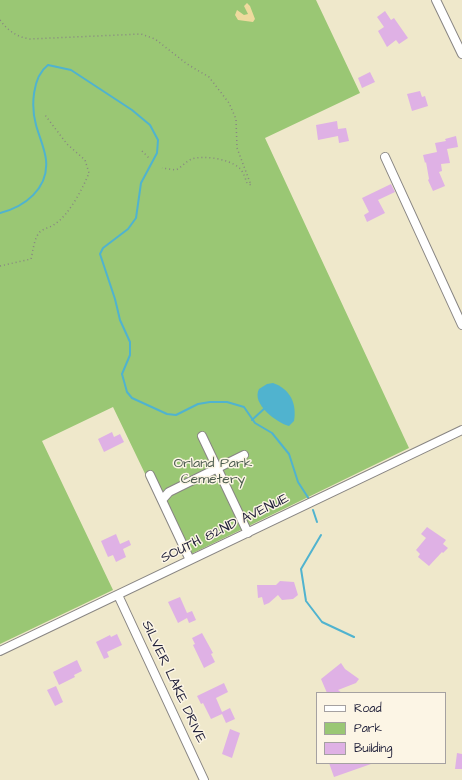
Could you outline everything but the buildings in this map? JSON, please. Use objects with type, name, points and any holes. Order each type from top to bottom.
[{"type":"street","points":[[436,0],[462,54]]},
{"type":"street","points":[[385,157],[462,325]]},
{"type":"street","name":"SOUTH 82ND AVENUE","points":[[0,651],[462,430]]},
{"type":"street","points":[[202,436],[248,533]]},
{"type":"street","points":[[162,500],[165,494],[244,455]]},
{"type":"street","points":[[150,475],[162,500],[164,508],[190,560]]},
{"type":"street","name":"SILVER LAKE DRIVE","points":[[118,594],[204,780]]},
{"type":"path","points":[[0,20],[13,33],[21,38],[30,39],[146,35],[187,64],[209,77],[229,103],[233,111],[236,125],[237,148],[251,185],[247,183],[242,172],[237,166],[218,160],[198,158],[189,161],[176,170],[162,168]]},
{"type":"path","points":[[0,266],[31,259],[38,234],[42,230],[55,225],[62,218],[77,197],[89,173],[85,160],[67,144],[45,115]]},
{"type":"path","points":[[142,151],[150,159]]},
{"type":"green space","name":"Orland Park Cemetery","points":[[0,0],[316,0],[360,93],[265,138],[409,448],[185,557],[113,407],[42,441],[113,590],[0,644]]},
{"type":"sand","points":[[247,3],[250,6],[255,19],[253,22],[238,20],[235,15],[237,10],[244,15],[248,14],[244,6]]},
{"type":"water","points":[[273,383],[288,393],[293,403],[295,414],[294,421],[289,426],[278,421],[266,412],[259,401],[259,389],[267,384]]},
{"type":"waterway","points":[[0,213],[26,201],[39,188],[43,180],[46,170],[46,160],[34,118],[33,101],[39,77],[48,65],[71,70],[132,110],[150,125],[158,140],[157,153],[141,183],[136,218],[128,229],[103,248],[100,254],[115,299],[120,320],[130,342],[130,355],[122,374],[127,392],[132,398],[167,414],[176,415],[198,404],[210,402],[227,402],[244,407],[255,423],[272,433],[289,454],[298,482],[309,499]]},
{"type":"waterway","points":[[252,420],[266,407]]},
{"type":"waterway","points":[[313,510],[317,522]]},
{"type":"waterway","points":[[321,535],[301,569],[306,601],[322,622],[354,637]]}]
